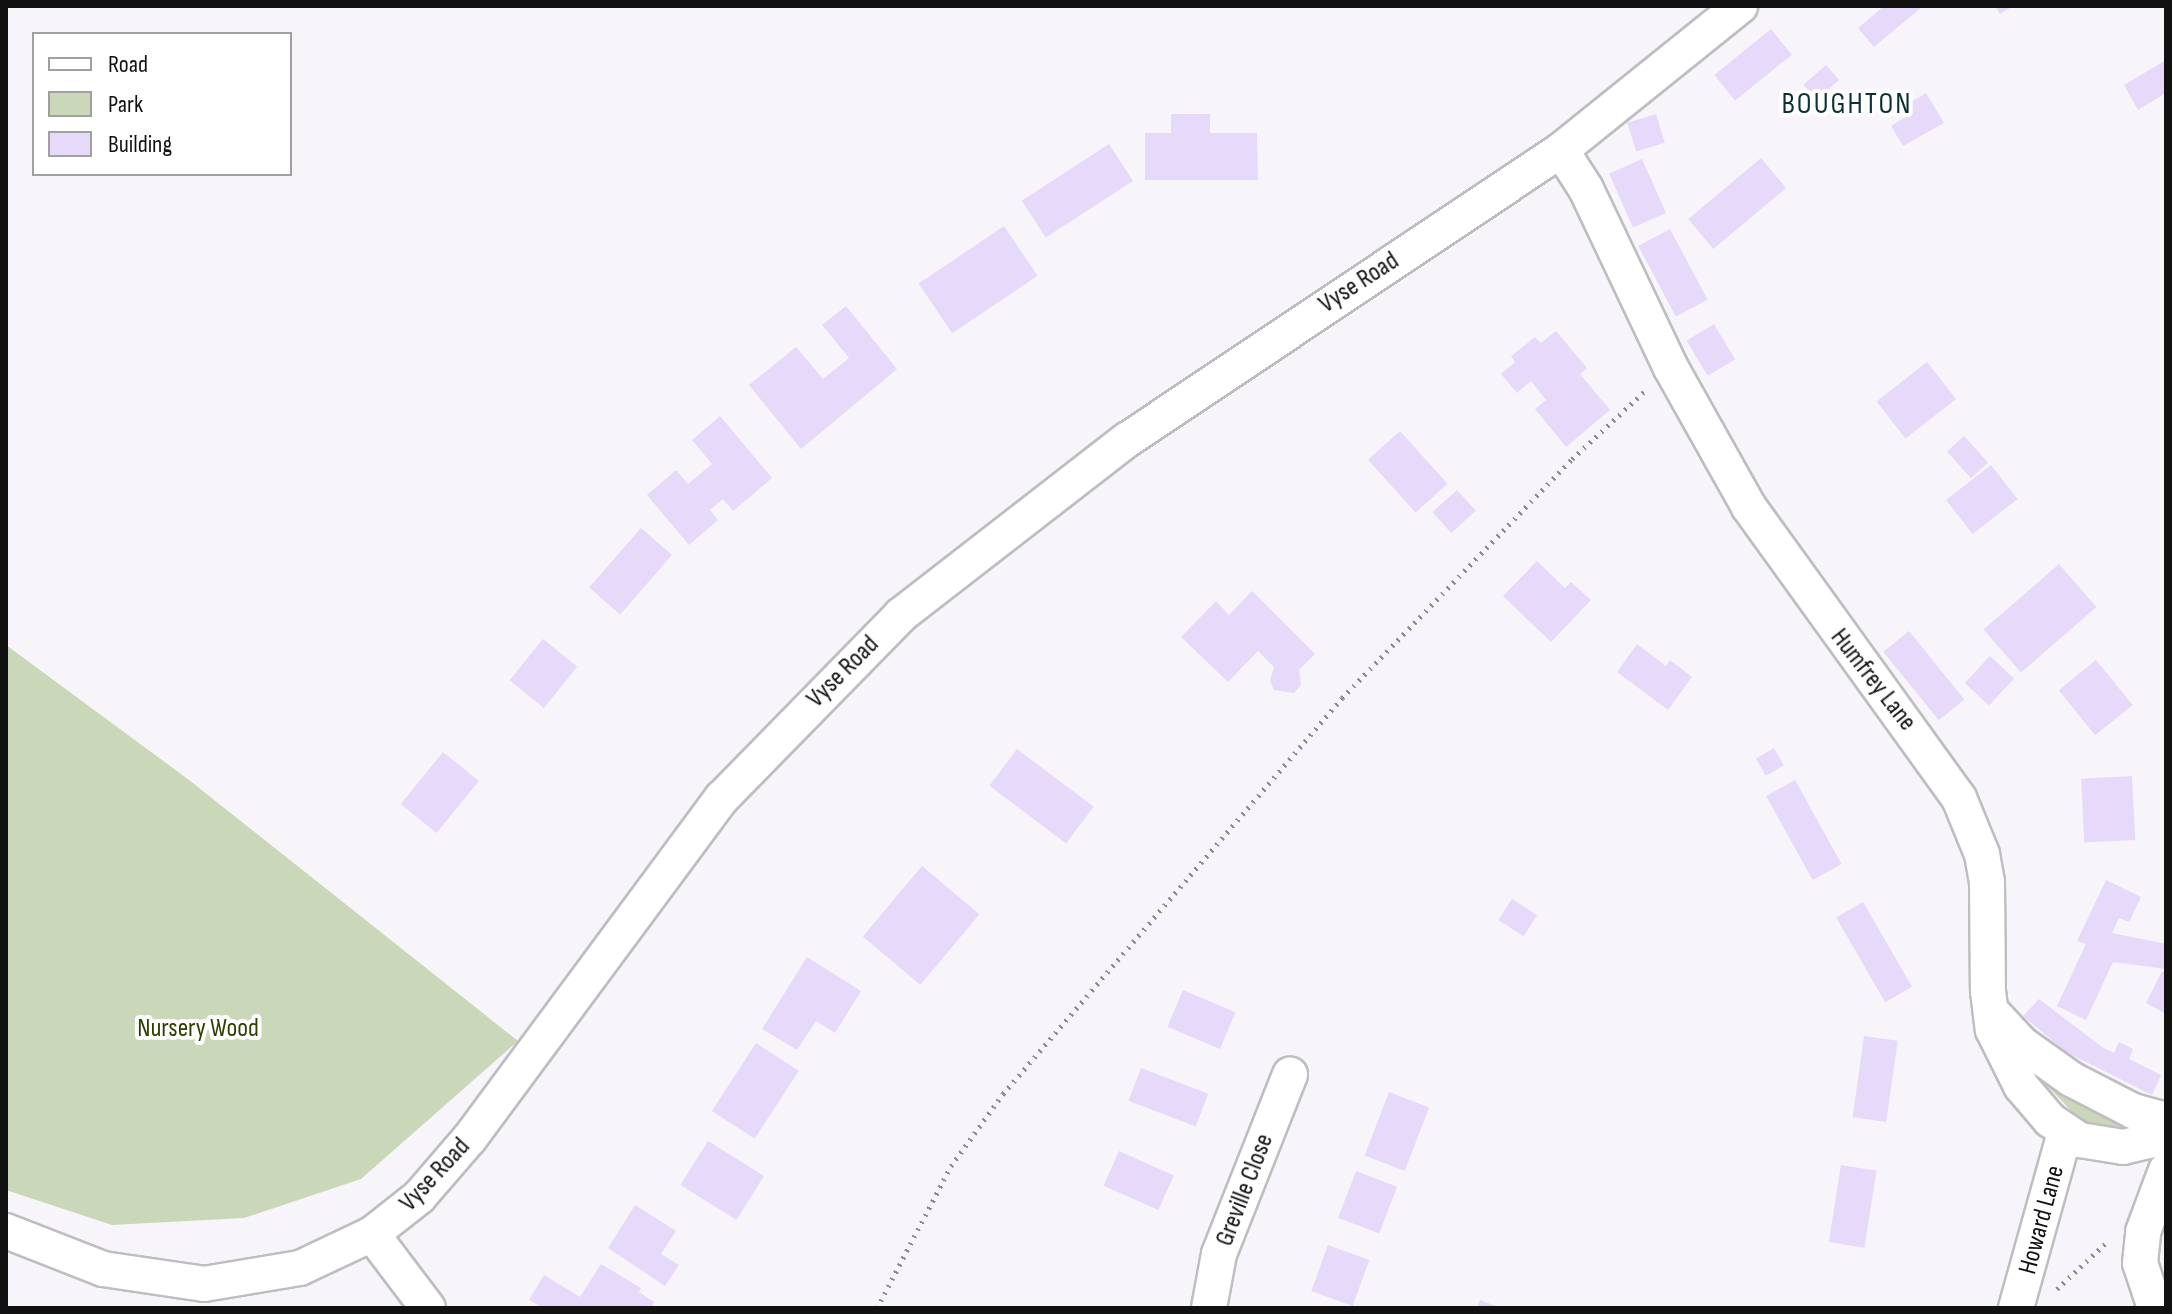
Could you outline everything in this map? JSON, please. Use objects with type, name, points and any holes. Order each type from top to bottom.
[{"type":"street","name":"Vyse Road","points":[[6,1231],[103,1269],[204,1284],[300,1268],[372,1234],[419,1197],[470,1138],[722,798],[901,615],[1127,440],[1561,150],[1740,6]]},
{"type":"street","name":"Humfrey Lane","points":[[1561,150],[1586,189],[1671,368],[1783,560],[1959,798],[1982,854],[1987,882],[1989,1008],[2000,1048],[2021,1086],[2065,1132],[2101,1146],[2142,1145],[2166,1137]]},
{"type":"street","points":[[1989,1008],[2022,1044],[2071,1079],[2133,1111],[2166,1120]]},
{"type":"street","name":"Greville Close","points":[[1209,1308],[1219,1254],[1290,1075]]},
{"type":"street","name":"Howard Lane","points":[[2032,1304],[2042,1231],[2065,1132]]},
{"type":"street","points":[[2155,1308],[2140,1263],[2143,1232],[2166,1170]]},
{"type":"street","points":[[372,1234],[428,1308]]},
{"type":"path","points":[[877,1308],[944,1178],[1003,1094],[1342,698],[1572,459],[1671,368]]},
{"type":"path","points":[[2032,1304],[2111,1238]]},
{"type":"green space","name":"Nursery Wood","points":[[6,645],[189,780],[518,1041],[361,1179],[244,1218],[112,1225],[6,1190]]},
{"type":"green space","points":[[2040,1078],[2127,1126],[2105,1128],[2079,1119]]},
{"type":"building","points":[[1884,6],[1923,6],[1874,47],[1858,28]]},
{"type":"building","points":[[1995,6],[2013,6],[2000,14]]},
{"type":"building","points":[[1771,29],[1792,55],[1735,101],[1714,75]]},
{"type":"building","points":[[2166,60],[2166,93],[2138,110],[2124,85]]},
{"type":"building","points":[[1826,65],[1839,80],[1816,100],[1803,85]]},
{"type":"building","points":[[1926,93],[1944,123],[1903,146],[1891,126],[1909,115],[1904,106]]},
{"type":"building","points":[[1171,114],[1210,114],[1210,133],[1257,133],[1258,180],[1145,180],[1145,133],[1171,133]]},
{"type":"building","points":[[1656,114],[1665,143],[1636,151],[1627,123]]},
{"type":"building","points":[[1109,144],[1133,181],[1046,238],[1022,201]]},
{"type":"building","points":[[1761,158],[1786,188],[1713,249],[1688,219]]},
{"type":"building","points":[[1642,159],[1666,213],[1633,228],[1609,174]]},
{"type":"building","points":[[1004,226],[1038,276],[952,333],[919,284]]},
{"type":"building","points":[[1670,229],[1708,300],[1676,317],[1638,246]]},
{"type":"building","points":[[846,306],[897,369],[801,449],[749,385],[796,347],[823,379],[849,358],[822,325]]},
{"type":"building","points":[[1714,324],[1735,359],[1708,376],[1687,340]]},
{"type":"building","points":[[1556,331],[1587,368],[1580,374],[1610,410],[1566,447],[1535,409],[1546,400],[1531,381],[1517,393],[1501,374],[1515,362],[1511,356],[1535,337],[1541,343]]},
{"type":"building","points":[[1927,362],[1956,399],[1906,438],[1877,401]]},
{"type":"building","points":[[720,416],[772,478],[733,511],[723,499],[710,510],[718,520],[689,545],[647,495],[676,470],[688,484],[712,464],[692,440]]},
{"type":"building","points":[[1400,431],[1448,484],[1416,513],[1368,460]]},
{"type":"building","points":[[1964,436],[1988,463],[1971,478],[1947,451]]},
{"type":"building","points":[[1991,465],[2017,499],[1973,534],[1946,500]]},
{"type":"building","points":[[1457,490],[1476,511],[1451,533],[1432,512]]},
{"type":"building","points":[[641,528],[672,555],[620,615],[589,588]]},
{"type":"building","points":[[1537,561],[1565,588],[1571,582],[1591,600],[1551,642],[1503,596]]},
{"type":"building","points":[[2059,564],[2096,607],[2021,673],[1984,630]]},
{"type":"building","points":[[1252,591],[1315,654],[1299,670],[1301,685],[1294,693],[1274,690],[1270,681],[1274,667],[1258,651],[1228,682],[1181,637],[1216,601],[1229,615]]},
{"type":"building","points":[[1909,631],[1964,699],[1939,720],[1883,652]]},
{"type":"building","points":[[543,639],[577,667],[544,708],[510,680]]},
{"type":"building","points":[[1637,644],[1666,666],[1670,660],[1692,677],[1668,710],[1617,672]]},
{"type":"building","points":[[1990,656],[2014,679],[1989,706],[1965,683]]},
{"type":"building","points":[[2096,660],[2133,705],[2095,735],[2059,690]]},
{"type":"building","points":[[1774,748],[1784,765],[1766,776],[1756,758]]},
{"type":"building","points":[[1017,749],[1094,807],[1066,844],[989,786]]},
{"type":"building","points":[[443,752],[479,781],[437,833],[401,804]]},
{"type":"building","points":[[2132,776],[2135,840],[2084,843],[2081,779]]},
{"type":"building","points":[[1795,780],[1842,864],[1813,880],[1766,796]]},
{"type":"building","points":[[922,866],[979,914],[920,985],[863,936]]},
{"type":"building","points":[[2106,880],[2141,897],[2129,922],[2119,918],[2112,933],[2166,944],[2166,969],[2113,962],[2086,1020],[2057,1006],[2086,944],[2077,941]]},
{"type":"building","points":[[1512,899],[1537,915],[1524,936],[1498,920]]},
{"type":"building","points":[[1863,902],[1912,987],[1885,1002],[1836,918]]},
{"type":"building","points":[[807,957],[861,991],[835,1033],[816,1021],[797,1050],[762,1029]]},
{"type":"building","points":[[2162,971],[2166,973],[2166,1014],[2146,1003]]},
{"type":"building","points":[[1183,990],[1235,1012],[1220,1049],[1167,1027]]},
{"type":"building","points":[[2039,999],[2102,1047],[2114,1053],[2119,1042],[2133,1049],[2129,1059],[2161,1075],[2152,1095],[2066,1052],[2023,1016]]},
{"type":"building","points":[[1864,1036],[1898,1041],[1886,1122],[1853,1117]]},
{"type":"building","points":[[756,1043],[799,1071],[755,1139],[712,1111]]},
{"type":"building","points":[[1141,1068],[1208,1094],[1196,1126],[1128,1101]]},
{"type":"building","points":[[1389,1092],[1429,1107],[1405,1171],[1365,1155]]},
{"type":"building","points":[[708,1141],[764,1176],[736,1220],[680,1185]]},
{"type":"building","points":[[1119,1151],[1174,1175],[1158,1210],[1104,1186]]},
{"type":"building","points":[[1841,1165],[1877,1171],[1864,1248],[1829,1242]]},
{"type":"building","points":[[1356,1171],[1397,1187],[1379,1233],[1338,1218]]},
{"type":"building","points":[[635,1205],[676,1231],[661,1254],[679,1265],[665,1286],[608,1248]]},
{"type":"building","points":[[1328,1245],[1369,1260],[1353,1306],[1311,1291]]},
{"type":"building","points":[[601,1264],[641,1288],[639,1292],[654,1302],[651,1308],[543,1308],[529,1300],[544,1275],[580,1297]]},
{"type":"building","points":[[1480,1300],[1501,1308],[1477,1308]]},
{"type":"district","name":"BOUGHTON","points":[[1847,104]]}]
